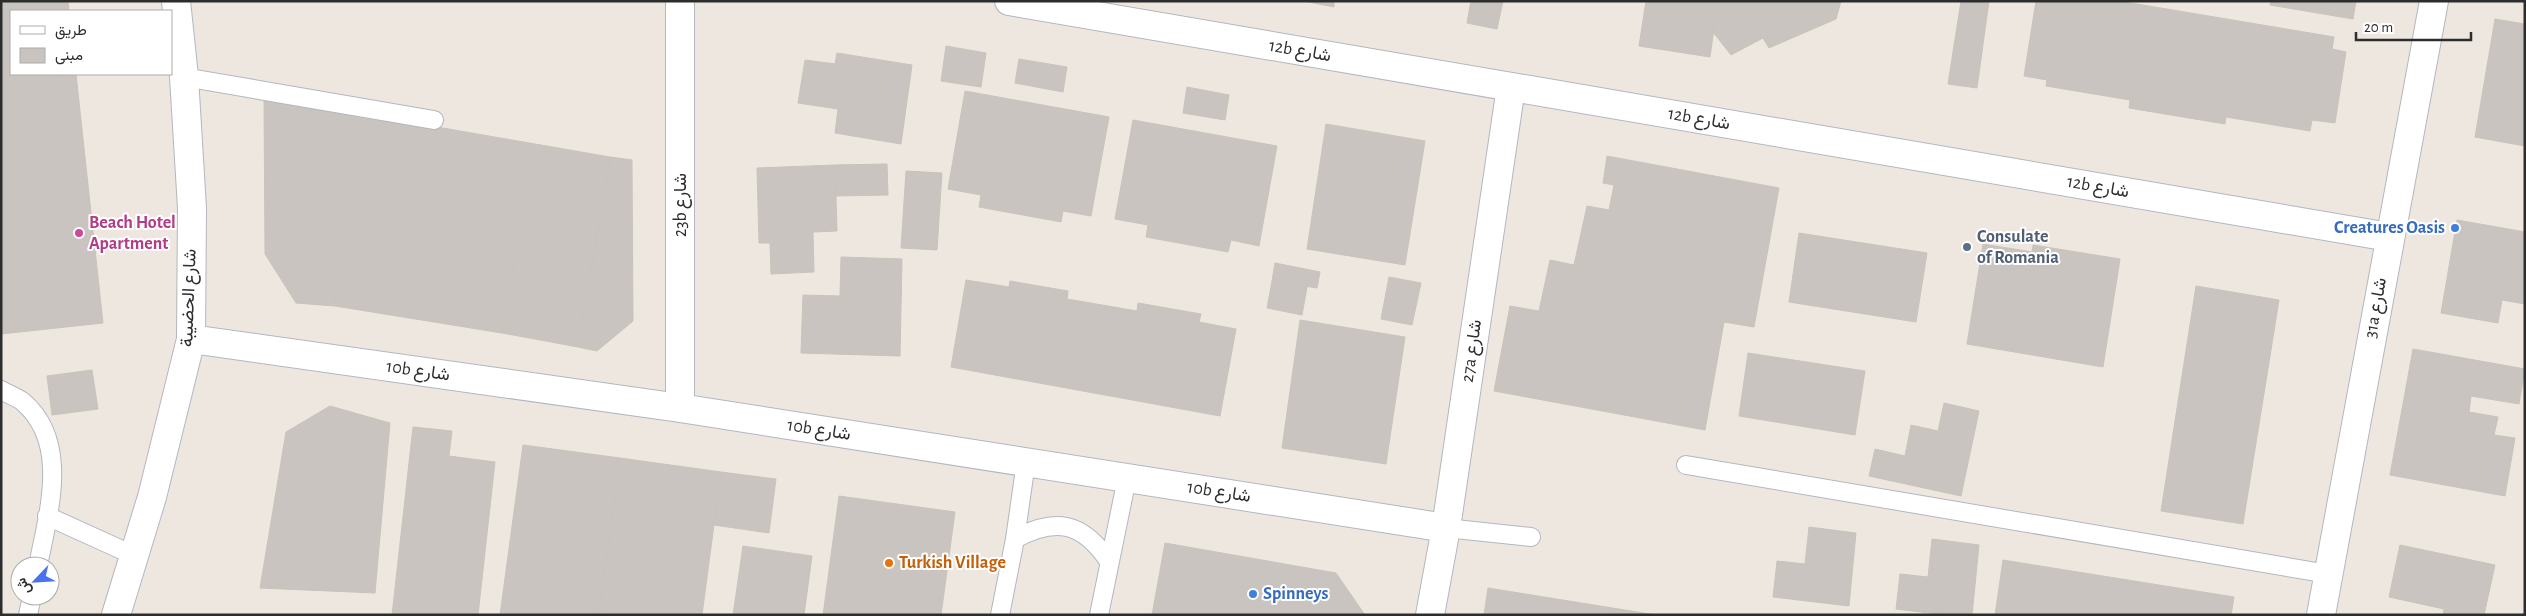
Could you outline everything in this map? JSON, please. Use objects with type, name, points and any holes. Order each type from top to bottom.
[{"type":"street","name":"شارع الحضيبة","points":[[116,615],[172,424],[191,339],[192,208],[184,77],[176,1]]},
{"type":"street","name":"23b شارع","points":[[680,1],[680,408]]},
{"type":"street","name":"12b شارع","points":[[1009,1],[2389,237]]},
{"type":"street","name":"31a شارع","points":[[2321,615],[2389,237],[2434,1]]},
{"type":"street","name":"27a شارع","points":[[1430,615],[1446,528],[1511,87]]},
{"type":"street","name":"10b شارع","points":[[191,339],[680,408],[1446,528]]},
{"type":"lane","points":[[184,77],[434,120]]},
{"type":"lane","points":[[1,390],[22,401],[38,420],[49,442],[54,466],[40,556]]},
{"type":"lane","points":[[1000,615],[1015,539],[1026,462]]},
{"type":"lane","points":[[1686,465],[2328,574]]},
{"type":"lane","points":[[1098,615],[1108,560],[1127,478]]},
{"type":"lane","points":[[47,516],[133,555]]},
{"type":"lane","points":[[1015,539],[1034,528],[1056,525],[1077,530],[1096,542],[1108,560]]},
{"type":"lane","points":[[1446,528],[1532,537]]},
{"type":"building","points":[[1,1],[68,1],[69,10],[10,10],[10,75],[76,75],[103,323],[1,334]]},
{"type":"building","points":[[1304,1],[1334,1],[1334,7]]},
{"type":"building","points":[[1471,1],[1503,1],[1497,29],[1467,23]]},
{"type":"building","points":[[1646,1],[1718,1],[1710,57],[1639,46]]},
{"type":"building","points":[[1718,1],[1841,1],[1836,19],[1769,48],[1763,38],[1731,55],[1713,32]]},
{"type":"building","points":[[1961,1],[1989,1],[1977,88],[1948,84]]},
{"type":"building","points":[[2036,1],[2119,1],[2334,37],[2332,49],[2346,52],[2335,123],[2312,120],[2310,131],[2226,117],[2225,124],[2129,108],[2130,100],[2046,86],[2047,80],[2024,76]]},
{"type":"building","points":[[2271,1],[2356,1],[2353,19],[2270,5]]},
{"type":"building","points":[[2495,19],[2525,24],[2525,146],[2475,137]]},
{"type":"building","points":[[946,46],[986,53],[981,87],[941,81]]},
{"type":"building","points":[[837,53],[912,65],[901,144],[835,133],[838,109],[798,103],[805,60],[835,64]]},
{"type":"building","points":[[1019,59],[1067,67],[1063,92],[1015,83]]},
{"type":"building","points":[[1187,87],[1229,95],[1225,120],[1183,113]]},
{"type":"building","points":[[965,91],[1109,117],[1091,216],[1063,211],[1061,222],[979,207],[981,195],[948,189]]},
{"type":"building","points":[[264,97],[610,157],[578,347],[502,333],[515,259],[385,237],[381,260],[342,253],[335,306],[296,303],[265,254]]},
{"type":"building","points":[[1133,120],[1277,146],[1259,246],[1231,240],[1228,252],[1146,237],[1148,225],[1115,219]]},
{"type":"building","points":[[1326,124],[1425,141],[1405,265],[1307,249]]},
{"type":"building","points":[[1607,156],[1779,188],[1754,327],[1724,322],[1705,430],[1494,391],[1510,306],[1539,311],[1550,260],[1574,265],[1587,206],[1609,210],[1614,185],[1603,183]]},
{"type":"building","points":[[610,157],[632,160],[633,321],[597,351],[578,347]]},
{"type":"building","points":[[887,164],[888,195],[836,196],[835,165]]},
{"type":"building","points":[[835,165],[837,231],[813,232],[814,272],[771,274],[770,243],[759,243],[757,168]]},
{"type":"building","points":[[906,171],[942,173],[937,250],[901,248]]},
{"type":"building","points":[[2457,220],[2525,232],[2525,304],[2502,300],[2498,323],[2441,313]]},
{"type":"building","points":[[1799,233],[1927,253],[1916,322],[1789,302]]},
{"type":"building","points":[[385,237],[515,259],[502,333],[335,306],[342,253],[381,260]]},
{"type":"building","points":[[1983,244],[2032,252],[2033,245],[2120,259],[2103,367],[1967,344]]},
{"type":"building","points":[[841,257],[902,259],[900,356],[801,353],[803,295],[840,296]]},
{"type":"building","points":[[1275,263],[1320,272],[1317,288],[1272,281]]},
{"type":"building","points":[[1389,277],[1421,283],[1412,325],[1381,319]]},
{"type":"building","points":[[966,280],[1009,287],[1010,281],[1068,291],[1067,299],[1137,311],[1138,303],[1201,314],[1199,322],[1236,329],[1220,416],[951,367]]},
{"type":"building","points":[[1272,281],[1307,287],[1302,315],[1267,308]]},
{"type":"building","points":[[2196,286],[2279,300],[2243,524],[2161,511]]},
{"type":"building","points":[[1300,320],[1405,337],[1386,464],[1282,448]]},
{"type":"building","points":[[2413,349],[2525,369],[2519,404],[2471,396],[2469,412],[2498,417],[2494,435],[2515,438],[2505,496],[2390,475]]},
{"type":"building","points":[[1748,353],[1865,371],[1855,435],[1739,416]]},
{"type":"building","points":[[92,370],[98,409],[52,415],[47,376]]},
{"type":"building","points":[[1944,403],[1979,411],[1961,496],[1869,476],[1875,449],[1905,456],[1911,425],[1938,431]]},
{"type":"building","points":[[330,406],[390,423],[375,593],[260,588],[286,432]]},
{"type":"building","points":[[413,427],[452,431],[449,456],[495,462],[478,615],[392,615]]},
{"type":"building","points":[[523,445],[620,458],[599,615],[500,615]]},
{"type":"building","points":[[620,458],[721,472],[702,615],[599,615]]},
{"type":"building","points":[[721,472],[776,479],[769,533],[714,525]]},
{"type":"building","name":"Turkish Village","points":[[839,496],[955,512],[941,615],[823,615]]},
{"type":"building","points":[[1809,527],[1856,533],[1849,606],[1773,597],[1777,561],[1805,564]]},
{"type":"building","points":[[1932,539],[1979,545],[1972,615],[1946,615],[1896,609],[1900,574],[1928,577]]},
{"type":"building","name":"Spinneys","points":[[1165,543],[1336,573],[1365,615],[1152,615]]},
{"type":"building","points":[[2400,545],[2495,565],[2484,615],[2443,615],[2444,609],[2389,597]]},
{"type":"building","points":[[743,546],[812,556],[804,615],[733,615]]},
{"type":"building","points":[[2003,560],[2234,597],[2231,615],[1995,615]]},
{"type":"building","points":[[1488,588],[1656,615],[1484,615]]},
{"type":"place","name":"Creatures Oasis","points":[[2455,228]]},
{"type":"place","name":"Beach Hotel Apartment","points":[[79,233]]},
{"type":"place","name":"Consulate of Romania","points":[[1967,247]]},
{"type":"place","name":"Turkish Village","points":[[889,563]]},
{"type":"place","name":"Spinneys","points":[[1253,594]]}]
